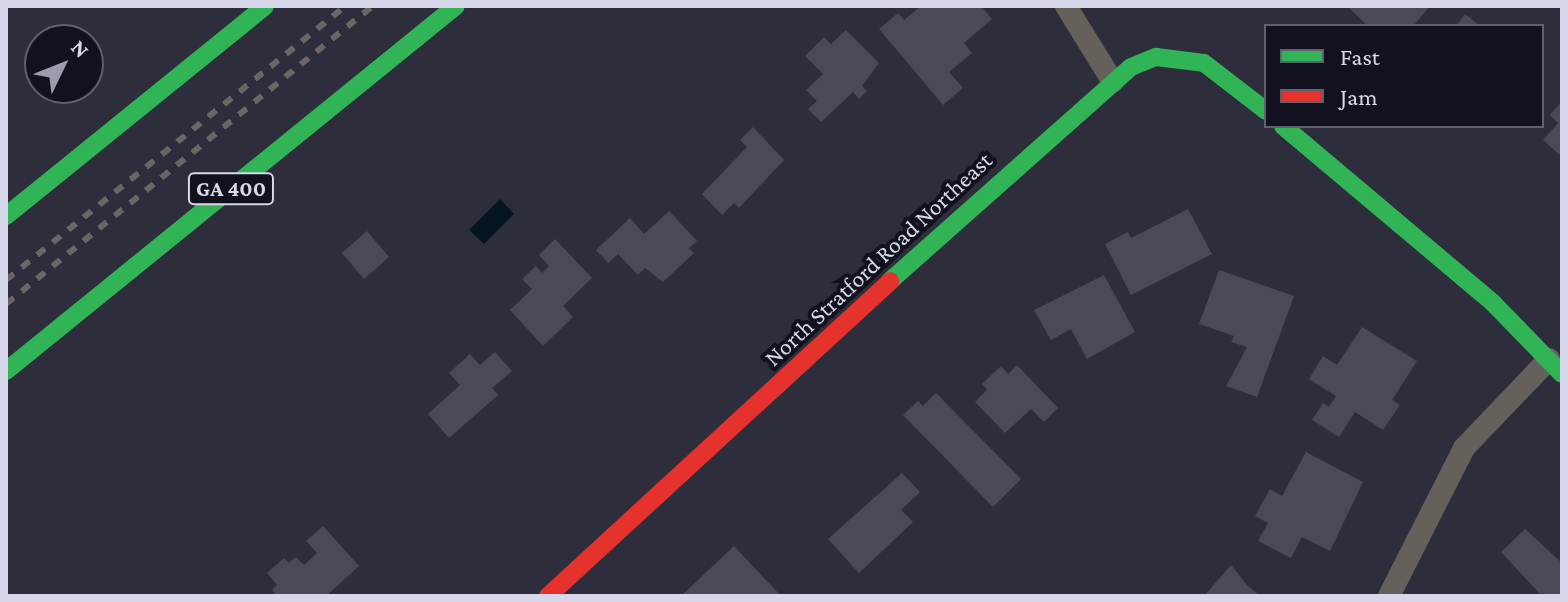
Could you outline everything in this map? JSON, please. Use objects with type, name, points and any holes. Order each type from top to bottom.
[{"type":"main road","points":[[6,216],[265,6]]},
{"type":"main road","name":"GA 400","points":[[6,371],[456,6]]},
{"type":"main road","name":"North Stratford Road Northeast","points":[[548,596],[1113,82],[1156,57],[1183,57],[1222,74],[1264,109]]},
{"type":"main road","points":[[1285,128],[1493,303],[1556,367]]},
{"type":"street","points":[[1066,6],[1113,82]]},
{"type":"street","points":[[1389,596],[1464,448],[1556,367]]},
{"type":"water","points":[[500,199],[514,214],[484,244],[469,230]]},
{"type":"building","points":[[921,6],[981,6],[992,19],[964,43],[972,53],[949,72],[963,88],[943,105],[879,29],[898,13],[904,20]]},
{"type":"building","points":[[1347,6],[1430,6],[1415,24],[1366,24]]},
{"type":"building","points":[[1465,14],[1478,24],[1458,24]]},
{"type":"building","points":[[846,30],[879,63],[862,86],[867,91],[859,99],[853,92],[821,122],[808,109],[817,101],[806,90],[823,74],[805,56],[824,37],[831,44]]},
{"type":"building","points":[[1562,101],[1562,157],[1543,140],[1558,123],[1550,115]]},
{"type":"building","points":[[753,127],[784,160],[739,208],[734,203],[722,215],[702,194],[747,147],[740,140]]},
{"type":"building","points":[[1188,209],[1212,254],[1131,295],[1105,244],[1128,232],[1131,238]]},
{"type":"building","points":[[669,211],[697,241],[689,248],[694,253],[663,282],[645,268],[638,275],[618,254],[608,263],[596,250],[630,218],[644,234]]},
{"type":"building","points":[[367,231],[389,257],[364,279],[342,253]]},
{"type":"building","points":[[555,239],[592,278],[563,306],[573,317],[543,346],[510,310],[532,289],[522,279],[536,266],[542,273],[549,266],[539,255]]},
{"type":"building","points":[[1219,270],[1294,296],[1257,397],[1226,386],[1247,347],[1231,342],[1234,336],[1199,324]]},
{"type":"building","points":[[1104,275],[1135,332],[1087,359],[1071,329],[1051,340],[1034,310]]},
{"type":"building","points":[[1362,327],[1417,361],[1392,400],[1400,405],[1383,430],[1355,412],[1339,437],[1312,420],[1323,403],[1329,407],[1336,396],[1309,379],[1323,356],[1337,365]]},
{"type":"building","points":[[495,352],[512,371],[492,388],[498,395],[449,438],[428,414],[460,385],[449,373],[470,354],[480,365]]},
{"type":"building","points":[[1017,365],[1058,408],[1044,422],[1031,409],[1005,433],[975,402],[987,390],[982,384],[1001,366],[1008,374]]},
{"type":"building","points":[[936,393],[1021,479],[993,507],[903,415],[918,401],[923,406]]},
{"type":"building","points":[[1306,452],[1363,482],[1330,551],[1302,537],[1291,558],[1258,541],[1268,523],[1255,516],[1270,489],[1282,496]]},
{"type":"building","points":[[902,473],[920,492],[901,510],[913,522],[859,573],[828,539]]},
{"type":"building","points":[[323,526],[359,566],[326,596],[277,596],[272,590],[277,585],[267,573],[284,558],[289,563],[296,557],[304,565],[317,553],[306,541]]},
{"type":"building","points":[[1525,529],[1562,563],[1562,596],[1539,593],[1501,552]]},
{"type":"building","points":[[734,546],[781,596],[681,596]]},
{"type":"building","points":[[1231,565],[1247,585],[1260,596],[1204,596]]},
{"type":"railway","points":[[6,280],[345,6]]},
{"type":"railway","points":[[6,304],[373,6]]},
{"type":"traffic: fast","points":[[6,216],[265,6]]},
{"type":"traffic: fast","points":[[6,371],[456,6]]},
{"type":"traffic: fast","points":[[890,281],[1131,67],[1156,57],[1204,63],[1264,109]]},
{"type":"traffic: fast","points":[[1285,128],[1493,303],[1562,374]]},
{"type":"traffic: jam","points":[[548,596],[890,281]]}]
